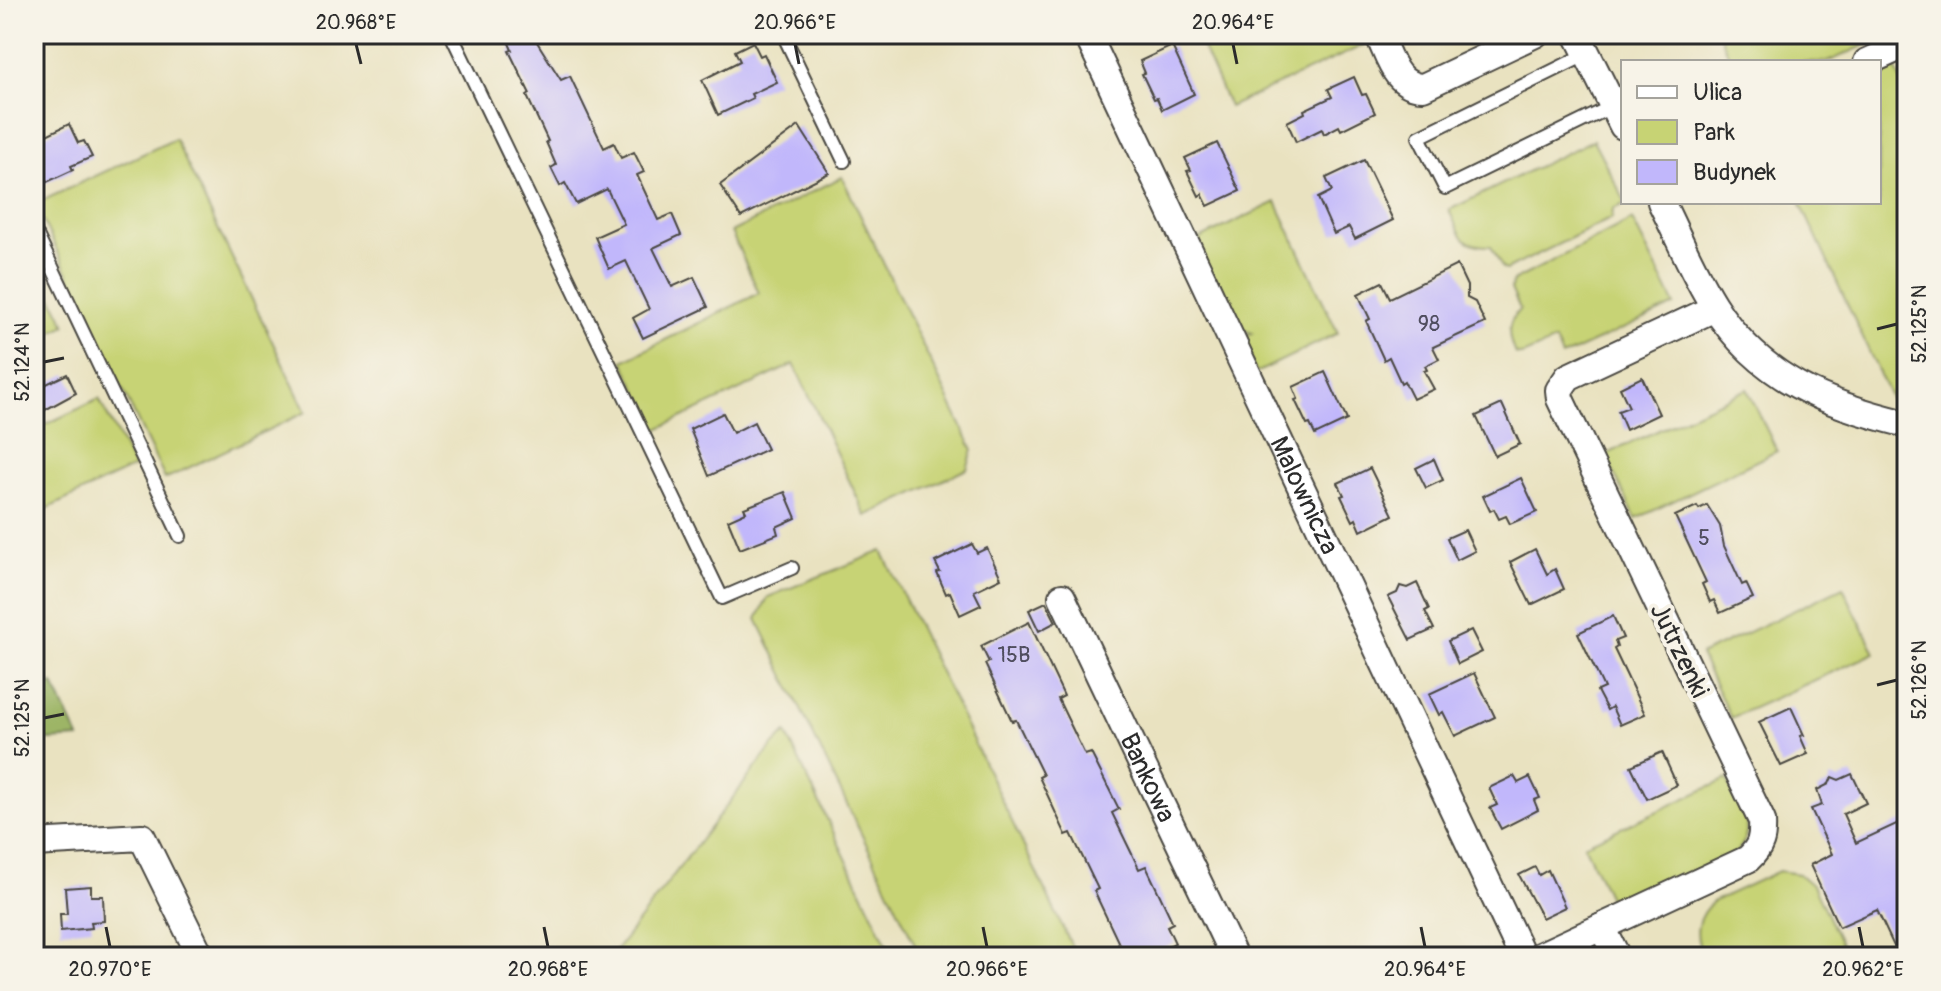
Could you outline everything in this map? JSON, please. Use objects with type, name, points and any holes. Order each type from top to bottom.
[{"type":"street","name":"Malownicza","points":[[1087,34],[1523,957]]},
{"type":"street","points":[[1378,34],[1399,77],[1405,84],[1423,87],[1535,34]]},
{"type":"street","points":[[1582,44],[1618,116]]},
{"type":"street","points":[[1871,60],[1907,44]]},
{"type":"street","points":[[1662,204],[1715,308],[1750,350],[1788,381],[1837,406],[1907,424]]},
{"type":"street","name":"Jutrzenki","points":[[1537,957],[1748,859],[1758,850],[1763,838],[1762,821],[1566,413],[1559,390],[1568,377],[1715,308]]},
{"type":"street","name":"Bankowa","points":[[1062,597],[1234,957]]},
{"type":"street","points":[[34,843],[142,837],[201,957]]},
{"type":"street","points":[[1602,927],[1617,957]]},
{"type":"lane","points":[[451,34],[722,598],[792,568]]},
{"type":"lane","points":[[783,34],[844,161]]},
{"type":"lane","points":[[1582,44],[1419,137],[1445,188],[1618,116]]},
{"type":"lane","points":[[34,229],[180,536]]},
{"type":"green space","points":[[1204,34],[1359,34],[1364,45],[1229,107],[1198,37]]},
{"type":"green space","points":[[1719,34],[1882,34],[1883,37],[1832,60],[1731,60]]},
{"type":"green space","points":[[1894,66],[1907,93],[1907,403],[1891,399],[1801,204],[1881,204],[1881,72]]},
{"type":"green space","points":[[175,139],[306,412],[165,479],[35,204]]},
{"type":"green space","points":[[1593,140],[1621,193],[1621,204],[1624,204],[1613,209],[1612,218],[1506,270],[1491,246],[1474,244],[1463,237],[1449,210]]},
{"type":"green space","points":[[842,177],[973,450],[967,469],[866,516],[794,364],[656,430],[623,361],[759,293],[731,232]]},
{"type":"green space","points":[[1276,202],[1338,333],[1256,373],[1240,339],[1252,333],[1233,326],[1193,242]]},
{"type":"green space","points":[[1632,220],[1675,305],[1562,357],[1555,341],[1522,355],[1515,354],[1509,330],[1512,319],[1520,309],[1511,289],[1513,281]]},
{"type":"green space","points":[[34,261],[66,325],[34,341]]},
{"type":"green space","points":[[1747,389],[1777,451],[1636,519],[1605,455]]},
{"type":"green space","points":[[99,399],[134,467],[34,515],[34,430]]},
{"type":"green space","points":[[882,551],[1077,957],[921,957],[757,619],[768,597]]},
{"type":"green space","points":[[1843,587],[1875,653],[1731,718],[1700,655]]},
{"type":"green space","points":[[53,684],[79,738],[34,741],[34,685]]},
{"type":"green space","points":[[786,733],[893,957],[611,957],[771,748]]},
{"type":"green space","points":[[1727,779],[1745,817],[1746,835],[1736,853],[1614,908],[1584,845]]},
{"type":"green space","points":[[1779,871],[1799,874],[1814,887],[1847,957],[1704,957],[1697,934],[1700,920],[1708,907],[1714,901]]},
{"type":"building","points":[[505,34],[532,34],[561,80],[570,76],[604,148],[614,143],[621,158],[634,152],[644,172],[637,175],[658,220],[672,214],[681,235],[653,248],[672,287],[694,277],[708,307],[643,338],[633,318],[649,309],[626,261],[609,269],[595,237],[624,224],[607,189],[576,204],[565,183],[560,186],[551,168],[556,165],[548,141],[527,96],[530,94],[509,51],[512,50]]},
{"type":"building","points":[[753,42],[760,56],[764,54],[777,82],[718,115],[702,80],[740,61],[735,51]]},
{"type":"building","points":[[1172,46],[1194,94],[1162,110],[1142,74],[1145,73],[1140,61]]},
{"type":"building","points":[[1354,77],[1375,113],[1341,130],[1339,126],[1324,134],[1322,129],[1296,142],[1287,122],[1332,97],[1328,89]]},
{"type":"building","points":[[69,124],[78,143],[84,141],[92,157],[45,183],[34,159],[34,141]]},
{"type":"building","points":[[799,126],[829,173],[741,217],[720,185]]},
{"type":"building","points":[[1217,143],[1240,191],[1208,206],[1202,194],[1199,196],[1187,171],[1191,170],[1185,158]]},
{"type":"building","points":[[1364,160],[1393,220],[1355,239],[1349,227],[1334,234],[1318,198],[1332,191],[1326,178]]},
{"type":"building","points":[[1457,265],[1467,286],[1467,298],[1475,302],[1485,323],[1433,347],[1439,359],[1425,366],[1427,370],[1424,371],[1434,389],[1413,399],[1404,381],[1401,383],[1389,357],[1384,360],[1366,321],[1370,319],[1358,294],[1382,282],[1390,298]]},
{"type":"building","points":[[1325,372],[1347,420],[1315,435],[1295,400],[1298,399],[1293,387]]},
{"type":"building","points":[[67,374],[76,393],[34,416],[34,390]]},
{"type":"building","points":[[1642,377],[1659,414],[1626,430],[1618,411],[1629,407],[1620,388]]},
{"type":"building","points":[[1502,404],[1520,444],[1495,456],[1476,416]]},
{"type":"building","points":[[723,413],[733,433],[754,422],[767,449],[709,476],[690,429]]},
{"type":"building","points":[[1434,459],[1443,480],[1426,488],[1416,468]]},
{"type":"building","points":[[1370,468],[1393,515],[1361,531],[1341,496],[1344,495],[1338,483]]},
{"type":"building","points":[[1521,478],[1537,512],[1510,524],[1506,516],[1499,519],[1494,509],[1490,511],[1483,496]]},
{"type":"building","points":[[785,492],[796,518],[776,527],[778,534],[740,549],[728,520],[746,512],[744,508]]},
{"type":"building","points":[[1707,505],[1720,526],[1724,546],[1742,585],[1746,583],[1753,598],[1720,613],[1714,600],[1710,602],[1702,584],[1706,582],[1675,516]]},
{"type":"building","points":[[1465,530],[1475,551],[1457,560],[1447,538]]},
{"type":"building","points":[[972,544],[977,553],[987,548],[1001,578],[974,591],[981,605],[960,615],[950,592],[946,594],[935,562]]},
{"type":"building","points":[[1535,549],[1547,574],[1555,569],[1564,589],[1531,605],[1510,562]]},
{"type":"building","points":[[1417,583],[1434,629],[1410,640],[1388,597],[1397,593],[1400,586],[1407,588]]},
{"type":"building","points":[[1046,602],[1056,622],[1039,631],[1029,610]]},
{"type":"building","points":[[1613,616],[1623,638],[1615,641],[1617,647],[1614,649],[1645,714],[1620,725],[1612,707],[1607,710],[1597,691],[1604,688],[1578,633]]},
{"type":"building","points":[[1029,622],[1064,696],[1058,699],[1085,755],[1091,753],[1119,809],[1112,813],[1139,869],[1146,866],[1173,923],[1167,926],[1175,943],[1145,957],[1130,957],[1125,946],[1121,948],[1094,891],[1098,889],[1071,833],[1066,835],[1039,777],[1043,775],[1016,720],[1012,721],[985,664],[989,662],[981,646]]},
{"type":"building","points":[[1471,630],[1482,652],[1458,664],[1448,641]]},
{"type":"building","points":[[1474,673],[1495,717],[1455,736],[1443,712],[1439,715],[1429,694]]},
{"type":"building","points":[[1791,707],[1804,735],[1800,736],[1808,754],[1781,766],[1759,722]]},
{"type":"building","points":[[1662,752],[1677,785],[1647,799],[1631,766]]},
{"type":"building","points":[[1852,774],[1866,803],[1843,814],[1856,843],[1907,819],[1907,957],[1899,957],[1877,910],[1839,927],[1810,865],[1832,854],[1811,809],[1822,805],[1817,790],[1829,784],[1832,777],[1839,780]]},
{"type":"building","points":[[1514,776],[1518,783],[1530,777],[1540,798],[1534,800],[1538,810],[1501,829],[1490,808],[1497,805],[1489,788]]},
{"type":"building","points":[[1535,867],[1539,875],[1548,870],[1565,907],[1542,918],[1519,875]]},
{"type":"building","points":[[91,886],[91,896],[103,896],[104,921],[91,922],[92,928],[61,931],[60,914],[67,914],[65,888]]}]
